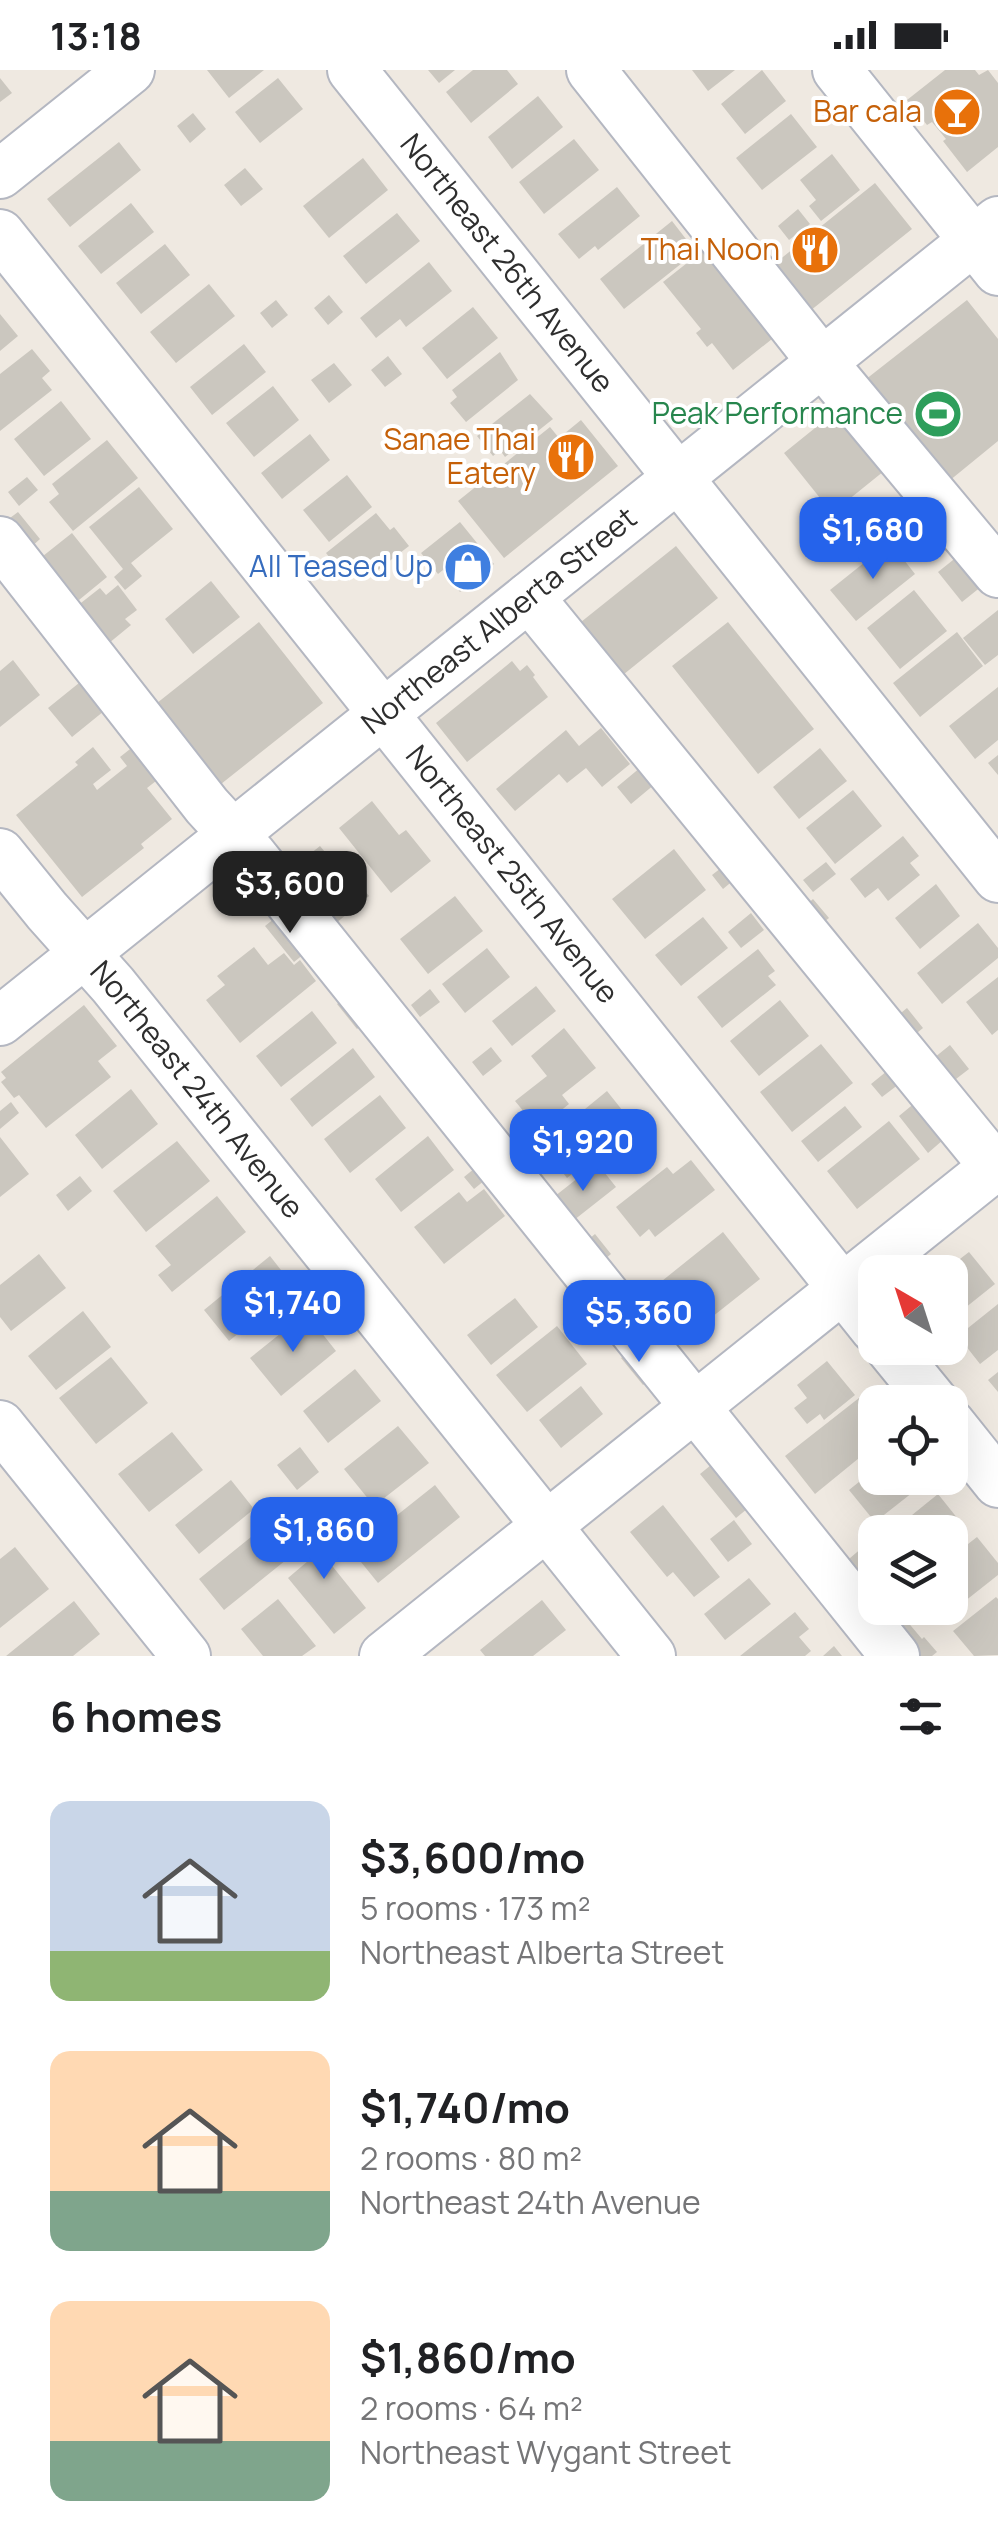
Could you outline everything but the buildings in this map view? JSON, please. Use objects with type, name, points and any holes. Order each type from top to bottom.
[{"type":"street","name":"Northeast 26th Avenue","points":[[352,70],[998,878]]},
{"type":"street","points":[[592,70],[822,362],[998,573]]},
{"type":"street","points":[[837,70],[990,244]]},
{"type":"street","points":[[0,174],[117,74]]},
{"type":"street","name":"Northeast 25th Avenue","points":[[0,234],[858,1308]]},
{"type":"street","name":"Northeast Alberta Street","points":[[0,1021],[822,362],[990,244]]},
{"type":"street","points":[[0,541],[208,806],[234,833],[894,1656]]},
{"type":"street","points":[[384,1656],[997,1167],[529,597]]},
{"type":"street","name":"Northeast 24th Avenue","points":[[0,853],[114,985],[651,1656]]},
{"type":"street","points":[[904,1365],[920,1385]]},
{"type":"street","points":[[0,1425],[186,1656]]},
{"type":"street","points":[[968,1446],[998,1483]]},
{"type":"place","name":"Bar cala","points":[[957,112]]},
{"type":"place","name":"Thai Noon","points":[[815,250]]},
{"type":"place","name":"Peak Performance","points":[[938,414]]},
{"type":"place","name":"Sanae Thai Eatery","points":[[571,457]]},
{"type":"place","name":"All Teased Up","points":[[468,567]]}]
